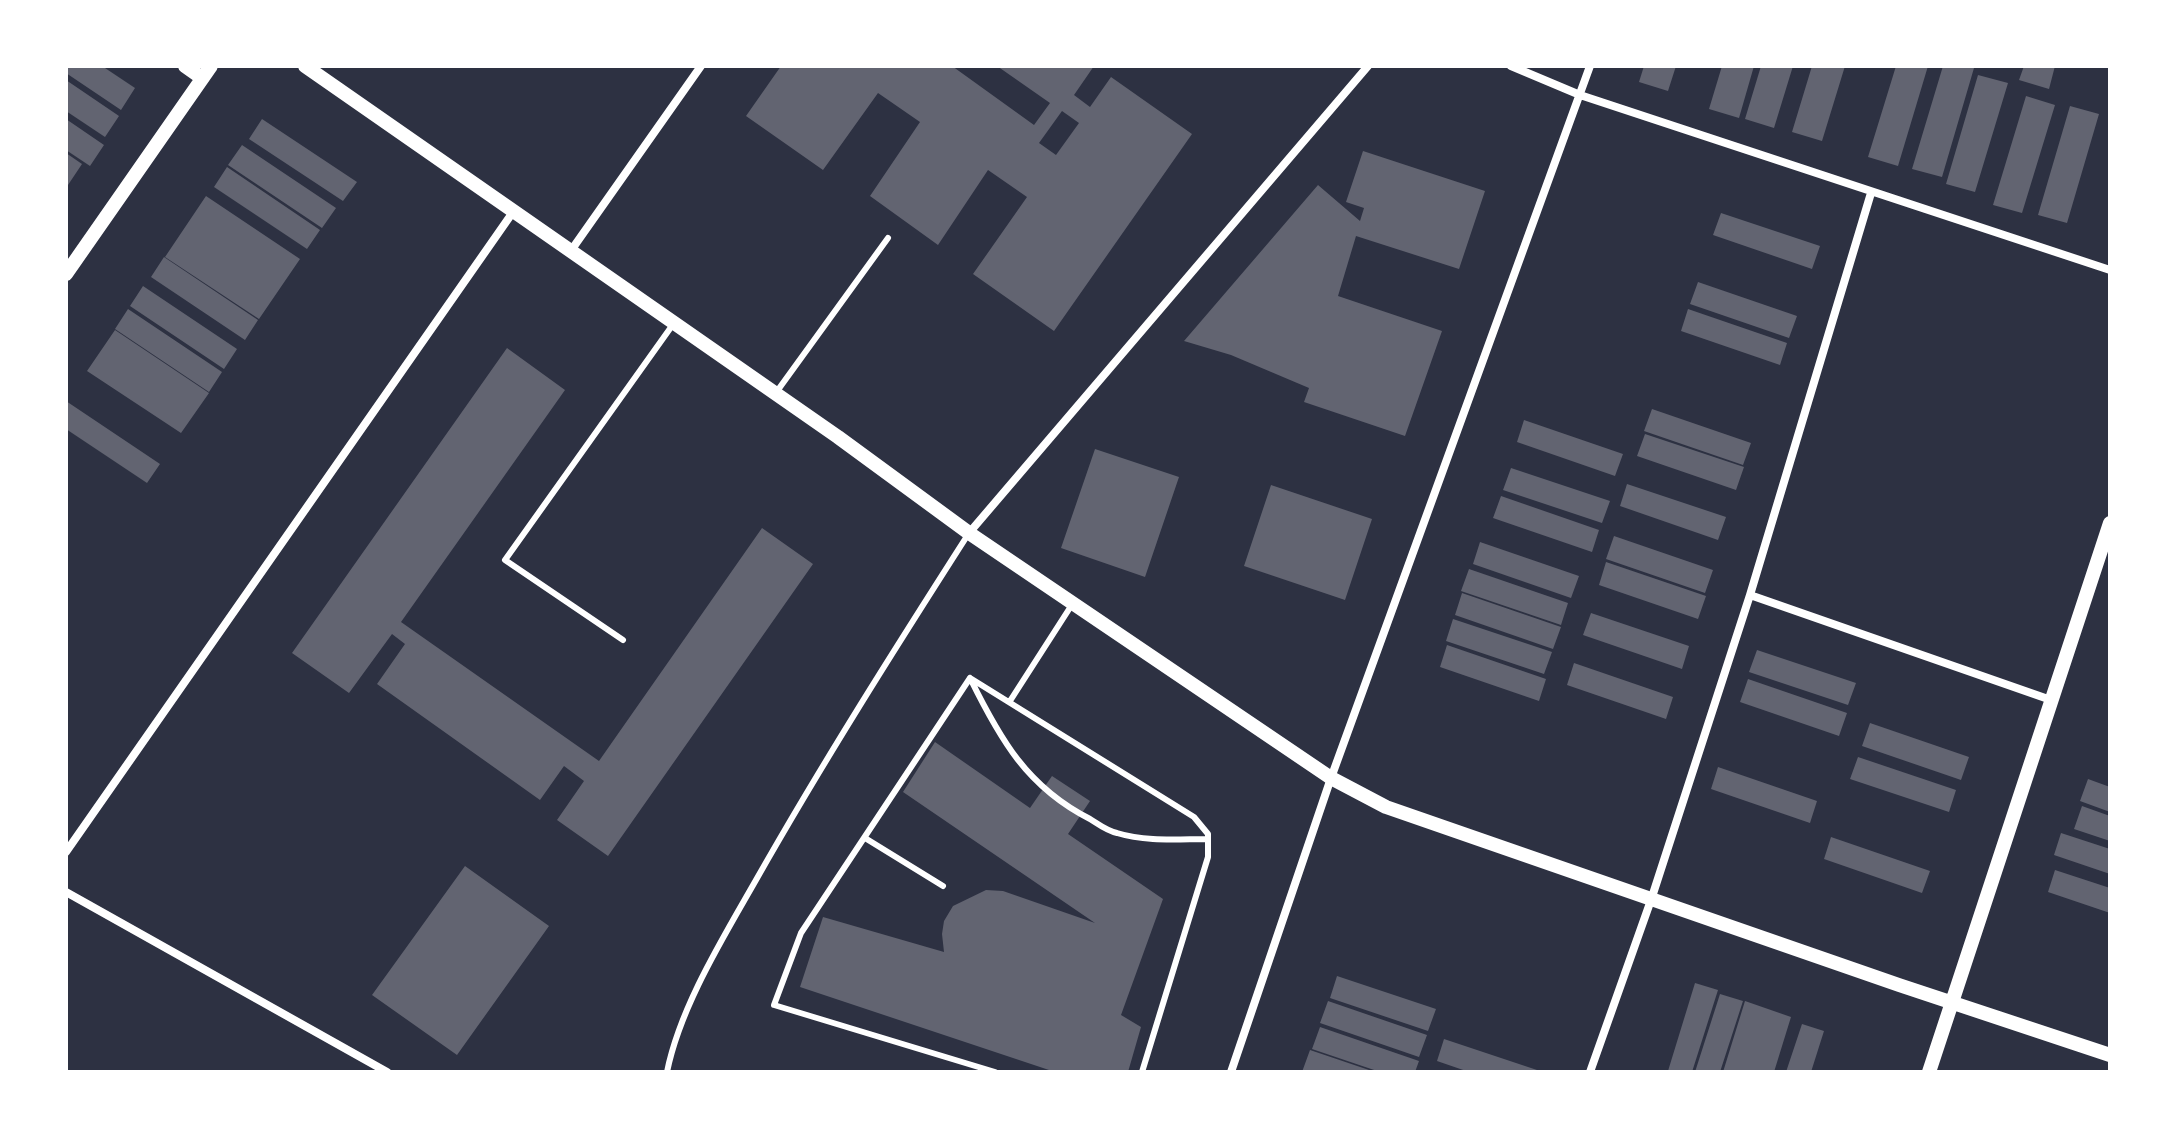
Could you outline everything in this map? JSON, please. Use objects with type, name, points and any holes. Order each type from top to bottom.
[{"type":"street","points":[[66,274],[206,72],[185,66]]},
{"type":"street","points":[[305,66],[969,533],[1331,778],[1386,807],[2110,1055]]},
{"type":"street","points":[[570,252],[701,66]]},
{"type":"street","points":[[969,533],[1368,66]]},
{"type":"street","points":[[1511,66],[1580,95],[2110,270]]},
{"type":"street","points":[[1231,1072],[1331,778],[1590,66]]},
{"type":"street","points":[[1590,1072],[1651,900],[1750,595],[1871,193]]},
{"type":"street","points":[[66,852],[513,212]]},
{"type":"street","points":[[1929,1072],[2110,523]]},
{"type":"street","points":[[1750,595],[2051,700]]},
{"type":"street","points":[[66,892],[387,1072]]},
{"type":"lane","points":[[775,394],[888,238]]},
{"type":"lane","points":[[623,640],[505,560],[674,323]]},
{"type":"lane","points":[[667,1072],[671,1051],[709,963],[881,668],[969,533]]},
{"type":"lane","points":[[1010,701],[1073,603]]},
{"type":"lane","points":[[970,678],[1194,817],[1208,834],[1208,857],[1142,1072]]},
{"type":"lane","points":[[970,678],[801,933],[774,1005],[995,1072]]},
{"type":"lane","points":[[970,678],[1009,750],[1032,780],[1054,798],[1116,833],[1153,839],[1208,839]]},
{"type":"lane","points":[[865,838],[943,886]]},
{"type":"building","points":[[66,66],[102,66],[135,88],[121,110],[66,73]]},
{"type":"building","points":[[781,66],[952,66],[1034,125],[1050,103],[997,66],[1094,66],[1074,95],[1090,107],[1111,77],[1192,134],[1054,331],[973,274],[1027,197],[988,170],[938,245],[870,196],[920,122],[878,93],[823,170],[746,116]],"holes":[[[1062,111],[1079,123],[1056,155],[1039,143]]]},
{"type":"building","points":[[1644,66],[1676,66],[1668,91],[1639,82]]},
{"type":"building","points":[[1722,66],[1754,66],[1739,118],[1709,109]]},
{"type":"building","points":[[1761,66],[1793,66],[1774,128],[1745,119]]},
{"type":"building","points":[[1812,66],[1845,66],[1822,141],[1792,132]]},
{"type":"building","points":[[1896,66],[1928,66],[1898,166],[1868,157]]},
{"type":"building","points":[[1943,66],[1974,68],[1942,177],[1912,169]]},
{"type":"building","points":[[2024,66],[2055,66],[2049,89],[2019,80]]},
{"type":"building","points":[[1978,75],[2008,83],[1975,192],[1946,184]]},
{"type":"building","points":[[66,80],[119,116],[105,137],[66,111]]},
{"type":"building","points":[[2026,96],[2055,105],[2022,213],[1993,205]]},
{"type":"building","points":[[2070,106],[2099,114],[2067,223],[2038,215]]},
{"type":"building","points":[[66,119],[104,145],[90,166],[66,150]]},
{"type":"building","points":[[262,119],[357,182],[343,201],[249,139]]},
{"type":"building","points":[[242,145],[336,208],[322,228],[228,165]]},
{"type":"building","points":[[1363,151],[1485,191],[1459,269],[1356,236],[1338,296],[1442,331],[1405,436],[1304,402],[1309,388],[1231,355],[1184,341],[1318,185],[1360,221],[1364,208],[1346,202]]},
{"type":"building","points":[[66,153],[82,164],[66,188]]},
{"type":"building","points":[[227,167],[320,230],[307,249],[214,187]]},
{"type":"building","points":[[206,196],[300,259],[259,319],[165,257]]},
{"type":"building","points":[[1721,213],[1820,246],[1812,269],[1713,235]]},
{"type":"building","points":[[164,257],[258,320],[245,340],[151,277]]},
{"type":"building","points":[[1698,282],[1797,316],[1789,338],[1690,304]]},
{"type":"building","points":[[143,286],[237,349],[224,369],[130,306]]},
{"type":"building","points":[[128,309],[222,372],[209,392],[115,329]]},
{"type":"building","points":[[1688,309],[1787,343],[1780,365],[1681,331]]},
{"type":"building","points":[[115,330],[209,393],[181,433],[87,371]]},
{"type":"building","points":[[507,348],[565,390],[401,622],[599,761],[762,528],[813,564],[608,856],[557,820],[584,781],[564,766],[540,800],[377,684],[405,644],[392,634],[349,693],[292,653]]},
{"type":"building","points":[[66,401],[160,464],[147,483],[66,429]]},
{"type":"building","points":[[1652,409],[1751,443],[1743,465],[1644,431]]},
{"type":"building","points":[[1524,420],[1623,454],[1615,476],[1517,442]]},
{"type":"building","points":[[1645,434],[1744,467],[1736,490],[1637,456]]},
{"type":"building","points":[[1095,449],[1179,477],[1145,577],[1061,548]]},
{"type":"building","points":[[1511,468],[1610,501],[1602,523],[1503,490]]},
{"type":"building","points":[[1627,484],[1726,517],[1718,540],[1620,506]]},
{"type":"building","points":[[1271,485],[1372,519],[1345,600],[1244,566]]},
{"type":"building","points":[[1501,496],[1599,530],[1592,552],[1493,518]]},
{"type":"building","points":[[1614,536],[1713,570],[1705,593],[1606,559]]},
{"type":"building","points":[[1480,542],[1579,576],[1571,598],[1473,564]]},
{"type":"building","points":[[1606,562],[1706,596],[1698,619],[1599,585]]},
{"type":"building","points":[[1469,569],[1568,603],[1561,625],[1461,591]]},
{"type":"building","points":[[1462,593],[1561,627],[1553,649],[1455,615]]},
{"type":"building","points":[[1591,613],[1689,646],[1682,669],[1583,635]]},
{"type":"building","points":[[1453,619],[1552,652],[1544,674],[1446,641]]},
{"type":"building","points":[[1447,645],[1546,679],[1539,701],[1440,667]]},
{"type":"building","points":[[1757,650],[1856,683],[1848,705],[1749,672]]},
{"type":"building","points":[[1574,663],[1673,697],[1666,719],[1567,685]]},
{"type":"building","points":[[1748,679],[1847,713],[1839,736],[1740,702]]},
{"type":"building","points":[[1870,723],[1969,757],[1961,780],[1862,746]]},
{"type":"building","points":[[935,742],[1030,808],[1052,776],[1090,801],[1068,834],[1163,899],[1121,1015],[1141,1027],[1128,1072],[1055,1072],[800,987],[823,917],[944,952],[944,921],[953,906],[986,890],[1003,891],[1095,923],[903,792]]},
{"type":"building","points":[[1858,757],[1956,790],[1949,812],[1850,779]]},
{"type":"building","points":[[1718,767],[1817,801],[1810,823],[1711,789]]},
{"type":"building","points":[[2088,779],[2110,787],[2110,812],[2080,801]]},
{"type":"building","points":[[2082,806],[2110,816],[2110,841],[2074,829]]},
{"type":"building","points":[[2061,833],[2110,849],[2110,874],[2054,855]]},
{"type":"building","points":[[1831,837],[1930,871],[1922,893],[1824,859]]},
{"type":"building","points":[[465,866],[549,926],[457,1055],[372,995]]},
{"type":"building","points":[[2055,870],[2110,888],[2110,913],[2048,892]]},
{"type":"building","points":[[1337,976],[1436,1009],[1428,1031],[1330,998]]},
{"type":"building","points":[[1695,983],[1718,990],[1692,1072],[1671,1072],[1668,1071]]},
{"type":"building","points":[[1720,994],[1743,1001],[1720,1072],[1695,1072]]},
{"type":"building","points":[[1328,1001],[1427,1035],[1419,1057],[1320,1023]]},
{"type":"building","points":[[1745,1001],[1791,1017],[1774,1072],[1723,1072]]},
{"type":"building","points":[[1802,1024],[1824,1031],[1811,1072],[1786,1072]]},
{"type":"building","points":[[1320,1027],[1419,1061],[1415,1072],[1380,1072],[1312,1049]]},
{"type":"building","points":[[1444,1039],[1540,1072],[1469,1072],[1437,1061]]},
{"type":"building","points":[[1310,1050],[1372,1071],[1372,1072],[1302,1072]]}]
